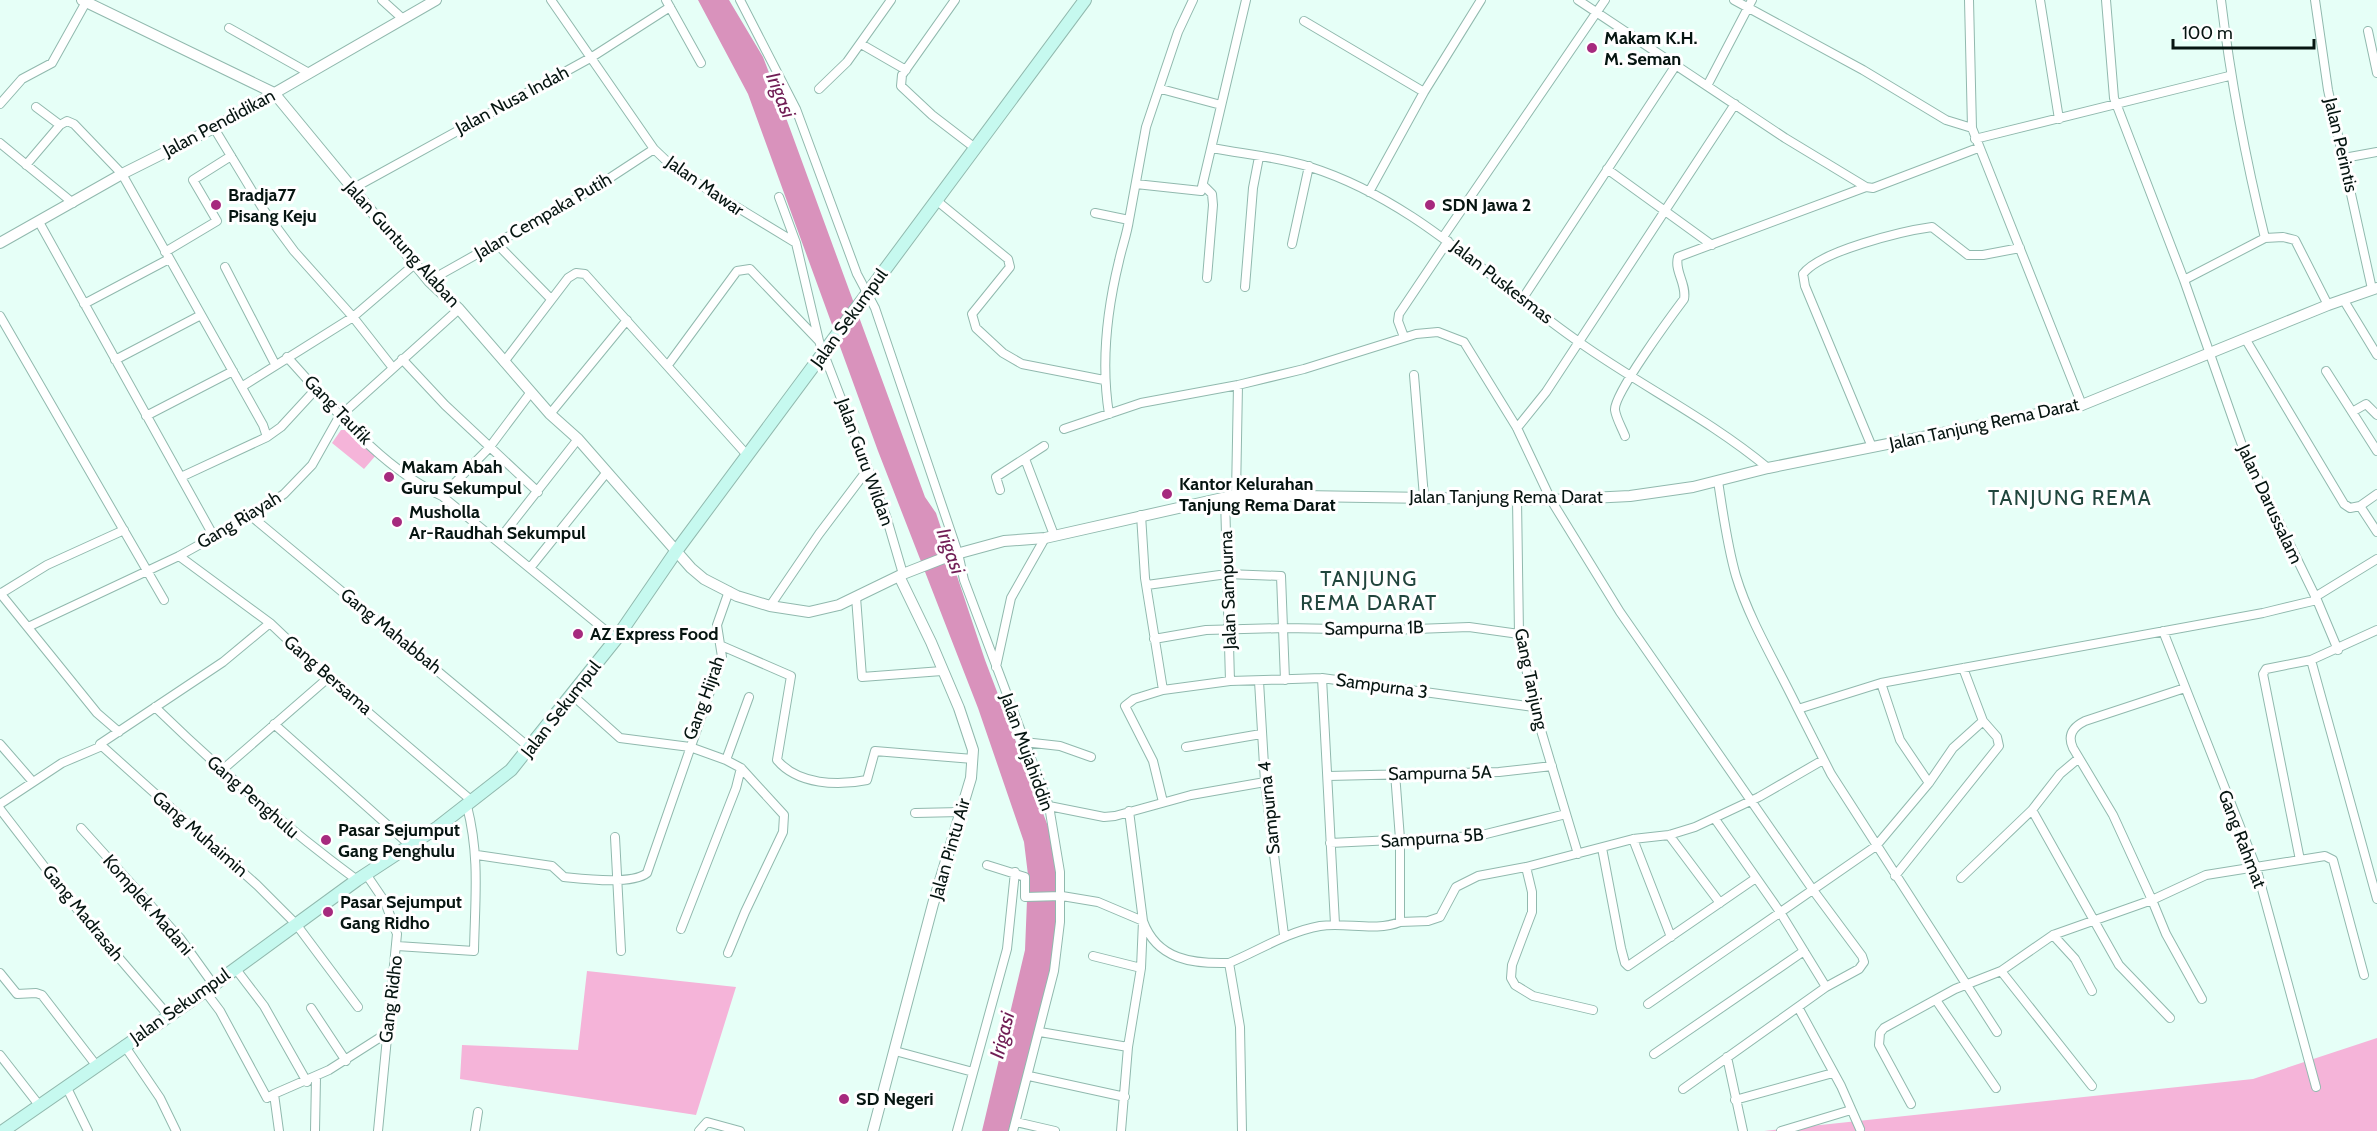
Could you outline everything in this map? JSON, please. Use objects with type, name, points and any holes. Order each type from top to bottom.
[{"type":"main road","name":"Jalan Sekumpul","points":[[3,1128],[209,988],[361,877],[411,846],[512,770],[616,639],[821,347],[832,339],[859,304],[1085,0]]},
{"type":"street","points":[[382,0],[403,19]]},
{"type":"street","name":"Jalan Pendidikan","points":[[0,243],[122,174],[214,128],[436,0]]},
{"type":"street","name":"Jalan Mawar","points":[[551,0],[654,149],[685,176],[796,243]]},
{"type":"street","name":"Jalan Mujahiddin","points":[[740,0],[796,109],[856,274],[867,292],[953,554],[1049,806],[1058,897],[1054,971],[1029,1076],[1013,1131]]},
{"type":"street","points":[[819,88],[847,62],[891,0]]},
{"type":"street","points":[[955,0],[900,80],[903,92],[975,148]]},
{"type":"street","points":[[1109,414],[1104,380],[1113,287],[1129,220],[1146,127],[1161,89],[1178,32],[1193,0]]},
{"type":"street","points":[[1136,184],[1201,191],[1246,0]]},
{"type":"street","points":[[1369,192],[1424,92],[1481,0]]},
{"type":"street","points":[[1578,0],[1707,86],[1866,187],[1873,188],[1978,148]]},
{"type":"street","points":[[1404,337],[1398,321],[1399,314],[1446,239],[1605,0]]},
{"type":"street","points":[[1734,0],[1751,4],[1946,120],[1972,128]]},
{"type":"street","points":[[1969,0],[1972,128],[1975,139],[2082,405]]},
{"type":"street","points":[[2040,0],[2058,119]]},
{"type":"street","name":"Jalan Darussalam","points":[[2106,0],[2111,81],[2116,105],[2184,280],[2243,448],[2316,598],[2338,650]]},
{"type":"street","points":[[2221,0],[2229,76],[2242,145],[2265,238]]},
{"type":"street","name":"Jalan Perintis","points":[[2315,0],[2328,90],[2374,289]]},
{"type":"street","points":[[0,104],[22,79],[52,63],[84,1]]},
{"type":"street","name":"Jalan Guntung Alaban","points":[[84,1],[274,93],[429,281],[459,309],[550,414],[578,439],[677,550]]},
{"type":"street","points":[[668,3],[701,63]]},
{"type":"street","name":"Jalan Nusa Indah","points":[[352,189],[592,57],[668,3]]},
{"type":"street","points":[[1707,86],[1751,4]]},
{"type":"street","points":[[1304,21],[1424,92]]},
{"type":"street","points":[[229,28],[309,73]]},
{"type":"street","points":[[2368,31],[2377,73]]},
{"type":"street","points":[[861,44],[906,70]]},
{"type":"street","points":[[1523,298],[1676,65]]},
{"type":"street","points":[[1975,139],[2229,76]]},
{"type":"street","points":[[1161,89],[1221,105]]},
{"type":"street","points":[[1517,428],[1546,392],[1735,104]]},
{"type":"street","points":[[36,107],[60,125]]},
{"type":"street","points":[[26,165],[60,125],[67,121],[75,124],[122,174],[243,386],[267,436]]},
{"type":"street","points":[[214,128],[263,209],[294,251],[393,368]]},
{"type":"street","points":[[0,143],[73,203]]},
{"type":"street","name":"Jalan Puskesmas","points":[[1212,148],[1309,166],[1369,192],[1446,239],[1578,342],[1721,432],[1768,468]]},
{"type":"street","name":"Jalan Cempaka Putih","points":[[429,281],[593,189],[654,149]]},
{"type":"street","points":[[2344,158],[2377,152]]},
{"type":"street","points":[[84,304],[167,255],[217,221],[193,180],[231,156]]},
{"type":"street","points":[[1245,287],[1253,188],[1259,157]]},
{"type":"street","points":[[1292,244],[1309,166]]},
{"type":"street","points":[[1608,169],[1712,245]]},
{"type":"street","points":[[1203,185],[1212,194],[1213,205],[1207,278]]},
{"type":"street","points":[[1625,436],[1615,409],[1631,376],[1684,298],[1685,289],[1676,262],[1678,257],[1866,187]]},
{"type":"street","points":[[779,197],[796,243],[821,347]]},
{"type":"street","points":[[936,201],[1008,259],[1010,264],[1010,267],[972,314],[976,328],[1003,353],[1022,364],[1104,380]]},
{"type":"street","points":[[1095,213],[1129,220]]},
{"type":"street","points":[[39,222],[213,535]]},
{"type":"street","points":[[1872,447],[1805,286],[1803,274],[1809,266],[1826,258],[1898,232],[1932,227],[1968,255],[1983,255],[2020,248]]},
{"type":"street","points":[[2184,280],[2265,238],[2283,237],[2295,240],[2328,305]]},
{"type":"street","points":[[497,243],[550,298]]},
{"type":"street","points":[[243,386],[352,317],[416,263]]},
{"type":"street","points":[[225,267],[275,364]]},
{"type":"street","points":[[668,365],[737,271],[750,269],[821,347]]},
{"type":"street","points":[[504,362],[550,298],[568,278],[580,273],[585,274],[747,455]]},
{"type":"street","name":"Jalan Tanjung Rema Darat","points":[[677,550],[704,579],[729,591],[770,606],[809,612],[824,610],[953,554],[1004,541],[1049,537],[1231,497],[1341,499],[1424,496],[1551,500],[1663,492],[1768,468],[2082,405],[2343,299],[2374,289]]},
{"type":"street","points":[[2343,299],[2377,355]]},
{"type":"street","name":"Gang Riayah","points":[[28,627],[179,556],[213,535],[251,516],[296,484],[312,465],[339,417],[459,309]]},
{"type":"street","points":[[115,360],[201,315]]},
{"type":"street","points":[[0,316],[164,600]]},
{"type":"street","points":[[550,414],[627,320]]},
{"type":"street","points":[[1064,429],[1141,403],[1238,385],[1304,369],[1404,337],[1438,332],[1464,342],[1517,428],[1551,500],[1620,612],[1813,890],[1863,958],[1859,969],[1826,987],[1683,1089]]},
{"type":"street","points":[[2246,340],[2344,504],[2350,508],[2360,506],[2377,494]]},
{"type":"street","name":"Jalan Guru Wildan","points":[[821,347],[868,469],[903,574]]},
{"type":"street","name":"Gang Taufik","points":[[287,357],[339,417],[425,488],[442,496],[616,639]]},
{"type":"street","points":[[402,359],[489,448],[538,492]]},
{"type":"street","points":[[146,416],[233,371]]},
{"type":"street","points":[[2326,371],[2377,451]]},
{"type":"street","points":[[1414,375],[1424,496]]},
{"type":"street","name":"Jalan Sampurna","points":[[1230,681],[1227,574],[1238,385]]},
{"type":"street","points":[[182,477],[281,427],[316,389]]},
{"type":"street","points":[[442,496],[489,448],[531,392]]},
{"type":"street","points":[[2352,412],[2366,404],[2377,415]]},
{"type":"street","points":[[498,541],[578,439]]},
{"type":"street","points":[[1000,490],[996,477],[1044,446]]},
{"type":"street","points":[[996,667],[1011,598],[1049,537],[1025,459]]},
{"type":"street","points":[[770,606],[819,534],[868,469]]},
{"type":"street","points":[[530,568],[607,472]]},
{"type":"street","points":[[1718,481],[1726,536],[1737,577],[1752,617],[1823,760],[1895,876],[1997,1032]]},
{"type":"street","name":"Gang Tanjung","points":[[1517,499],[1519,634],[1533,707],[1578,854]]},
{"type":"street","points":[[2360,506],[2377,532]]},
{"type":"street","points":[[1141,515],[1147,585],[1163,690]]},
{"type":"street","name":"Gang Mahabbah","points":[[251,516],[530,748]]},
{"type":"street","points":[[118,732],[97,713],[0,593],[47,565],[124,530]]},
{"type":"street","name":"Gang Bersama","points":[[179,556],[270,623],[328,678],[469,803]]},
{"type":"street","points":[[1798,709],[1881,683],[2163,631],[2316,598],[2377,559]]},
{"type":"street","name":"Jalan Pintu Air","points":[[873,1131],[961,812],[973,759],[959,708],[903,574]]},
{"type":"street","points":[[1147,585],[1227,574],[1281,576],[1286,680]]},
{"type":"street","name":"Gang Hijrah","points":[[571,694],[620,738],[690,747],[722,657],[717,625],[729,591]]},
{"type":"street","points":[[856,597],[862,677],[942,671]]},
{"type":"street","points":[[0,804],[62,763],[102,746],[100,744],[223,662],[270,623]]},
{"type":"street","name":"Sampurna 1B","points":[[1154,639],[1206,630],[1285,628],[1390,630],[1468,627],[1519,634]]},
{"type":"street","points":[[2300,860],[2263,674],[2266,669],[2311,660],[2338,650],[2377,630]]},
{"type":"street","name":"Gang Rahmat","points":[[2163,631],[2256,867],[2316,1087]]},
{"type":"street","points":[[722,646],[791,676],[777,760],[795,773],[830,784],[867,780],[875,751],[973,759]]},
{"type":"street","points":[[2311,660],[2377,899]]},
{"type":"street","points":[[1895,876],[1998,750],[1997,737],[1983,722],[1963,668]]},
{"type":"street","points":[[221,771],[328,678]]},
{"type":"street","points":[[1322,678],[1335,924]]},
{"type":"street","name":"Sampurna 3","points":[[1163,802],[1154,760],[1125,706],[1134,699],[1163,690],[1230,681],[1322,678],[1533,707]]},
{"type":"street","name":"Sampurna 4","points":[[1259,681],[1265,782],[1284,935]]},
{"type":"street","points":[[1881,683],[1900,740],[1929,783]]},
{"type":"street","points":[[2185,688],[2078,724],[2069,736],[2079,758],[2113,815],[2166,934],[2202,999]]},
{"type":"street","points":[[726,760],[749,697]]},
{"type":"street","name":"Gang Penghulu","points":[[155,707],[221,771],[301,839],[361,877]]},
{"type":"street","points":[[1648,1004],[1876,846],[1929,783],[1953,748],[1983,722]]},
{"type":"street","points":[[274,724],[411,846]]},
{"type":"street","points":[[1186,747],[1261,734]]},
{"type":"street","points":[[1024,742],[1060,746],[1091,757]]},
{"type":"street","points":[[0,744],[33,782]]},
{"type":"street","name":"Gang Muhaimin","points":[[102,746],[257,885],[296,924],[358,1007]]},
{"type":"street","points":[[477,855],[552,866],[564,878],[617,880],[640,877],[646,873],[690,747],[726,760],[741,768],[784,815],[786,824],[728,953]]},
{"type":"street","points":[[1961,878],[2032,810],[2060,774],[2079,758]]},
{"type":"street","points":[[987,865],[1025,877],[1025,897],[1058,897],[1098,902],[1143,921],[1149,938],[1181,958],[1195,964],[1229,963],[1284,935],[1335,924],[1382,926],[1400,922],[1435,920],[1444,912],[1456,887],[1478,876],[1526,867],[1633,840],[1669,835],[1714,819],[1823,760]]},
{"type":"street","name":"Sampurna 5A","points":[[1328,776],[1499,772],[1551,766]]},
{"type":"street","points":[[681,929],[736,788],[741,768]]},
{"type":"street","points":[[1395,773],[1400,839],[1400,922]]},
{"type":"street","points":[[1049,806],[1104,817],[1163,802],[1265,782]]},
{"type":"street","points":[[397,946],[474,951],[477,855],[469,803]]},
{"type":"street","name":"Gang Madrasah","points":[[0,809],[77,909],[168,1015]]},
{"type":"street","points":[[2032,810],[2119,965],[2170,1018]]},
{"type":"street","points":[[1121,1131],[1128,1047],[1141,968],[1143,921],[1129,811]]},
{"type":"street","points":[[915,813],[961,812]]},
{"type":"street","name":"Sampurna 5B","points":[[1330,843],[1478,836],[1566,814]]},
{"type":"street","points":[[1714,819],[1780,912],[1826,987]]},
{"type":"street","name":"Komplek Madani","points":[[81,828],[180,938],[267,1098],[274,1094]]},
{"type":"street","points":[[1669,835],[1719,903]]},
{"type":"street","points":[[615,837],[621,951]]},
{"type":"street","points":[[1633,840],[1671,938]]},
{"type":"street","points":[[1602,848],[1625,963],[1631,965],[1756,878]]},
{"type":"street","points":[[1911,1104],[1878,1039],[1884,1028],[1967,984],[2001,971],[2053,935],[2152,900],[2206,875],[2325,856],[2332,860],[2364,975]]},
{"type":"street","points":[[1526,867],[1532,892],[1532,912],[1512,965],[1511,978],[1515,985],[1533,996],[1593,1010]]},
{"type":"street","points":[[957,1131],[1007,949],[1015,872]]},
{"type":"street","name":"Gang Ridho","points":[[361,877],[381,893],[395,927],[397,946],[378,1131]]},
{"type":"street","points":[[2053,935],[2074,959],[2092,991]]},
{"type":"street","points":[[1654,1054],[1804,951]]},
{"type":"street","points":[[1093,956],[1141,968]]},
{"type":"street","points":[[1229,963],[1240,1027],[1242,1131]]},
{"type":"street","points":[[235,968],[264,1006],[307,1082]]},
{"type":"street","points":[[2001,971],[2092,1086]]},
{"type":"street","points":[[0,973],[17,994],[42,995],[96,1065]]},
{"type":"street","points":[[1935,1000],[1996,1088]]},
{"type":"street","points":[[1798,1007],[1860,1129]]},
{"type":"street","points":[[311,1008],[346,1061]]},
{"type":"street","points":[[1040,1032],[1128,1047]]},
{"type":"street","points":[[279,1131],[274,1094],[307,1082],[346,1061],[387,1033]]},
{"type":"street","points":[[124,1045],[160,1098],[176,1131]]},
{"type":"street","points":[[895,1051],[973,1072]]},
{"type":"street","points":[[0,1055],[39,1105]]},
{"type":"street","points":[[1727,1057],[1734,1100],[1743,1131]]},
{"type":"street","points":[[1734,1100],[1833,1073]]},
{"type":"street","points":[[1029,1076],[1125,1097]]},
{"type":"street","points":[[315,1131],[316,1077]]},
{"type":"street","points":[[66,1086],[88,1131]]},
{"type":"street","points":[[1781,1131],[1851,1110]]},
{"type":"street","points":[[475,1131],[478,1112]]},
{"type":"street","points":[[699,1131],[707,1122],[740,1131]]},
{"type":"street","points":[[1016,1122],[1055,1131]]},
{"type":"shaded area","points":[[698,0],[729,0],[763,57],[925,497],[936,513],[985,660],[1052,837],[1059,887],[1054,955],[1013,1131],[982,1131],[1025,950],[1028,875],[1024,842],[978,708],[878,451],[748,94]]},
{"type":"shaded area","points":[[341,430],[346,430],[377,454],[364,469],[332,443]]},
{"type":"shaded area","points":[[587,971],[736,987],[696,1115],[460,1079],[462,1045],[578,1050]]},
{"type":"shaded area","points":[[2377,1038],[2377,1131],[1764,1131],[2253,1079]]},
{"type":"place","name":"Makam K.H. M. Seman","points":[[1592,48]]},
{"type":"place","name":"Bradja77 Pisang Keju","points":[[216,205]]},
{"type":"place","name":"SDN Jawa 2","points":[[1430,205]]},
{"type":"place","name":"Makam Abah Guru Sekumpul","points":[[389,477]]},
{"type":"place","name":"Kantor Kelurahan Tanjung Rema Darat","points":[[1167,494]]},
{"type":"place","name":"Musholla Ar-Raudhah Sekumpul","points":[[397,522]]},
{"type":"place","name":"AZ Express Food","points":[[578,634]]},
{"type":"place","name":"Pasar Sejumput Gang Penghulu","points":[[326,840]]},
{"type":"place","name":"Pasar Sejumput Gang Ridho","points":[[328,912]]},
{"type":"place","name":"SD Negeri","points":[[844,1099]]},
{"type":"district","name":"TANJUNG REMA","points":[[2070,498]]},
{"type":"district","name":"TANJUNG REMA DARAT","points":[[1369,591]]},
{"type":"water label","name":"Irigasi","points":[[781,95]]},
{"type":"water label","name":"Irigasi","points":[[951,551]]},
{"type":"water label","name":"Irigasi","points":[[1002,1035]]}]
